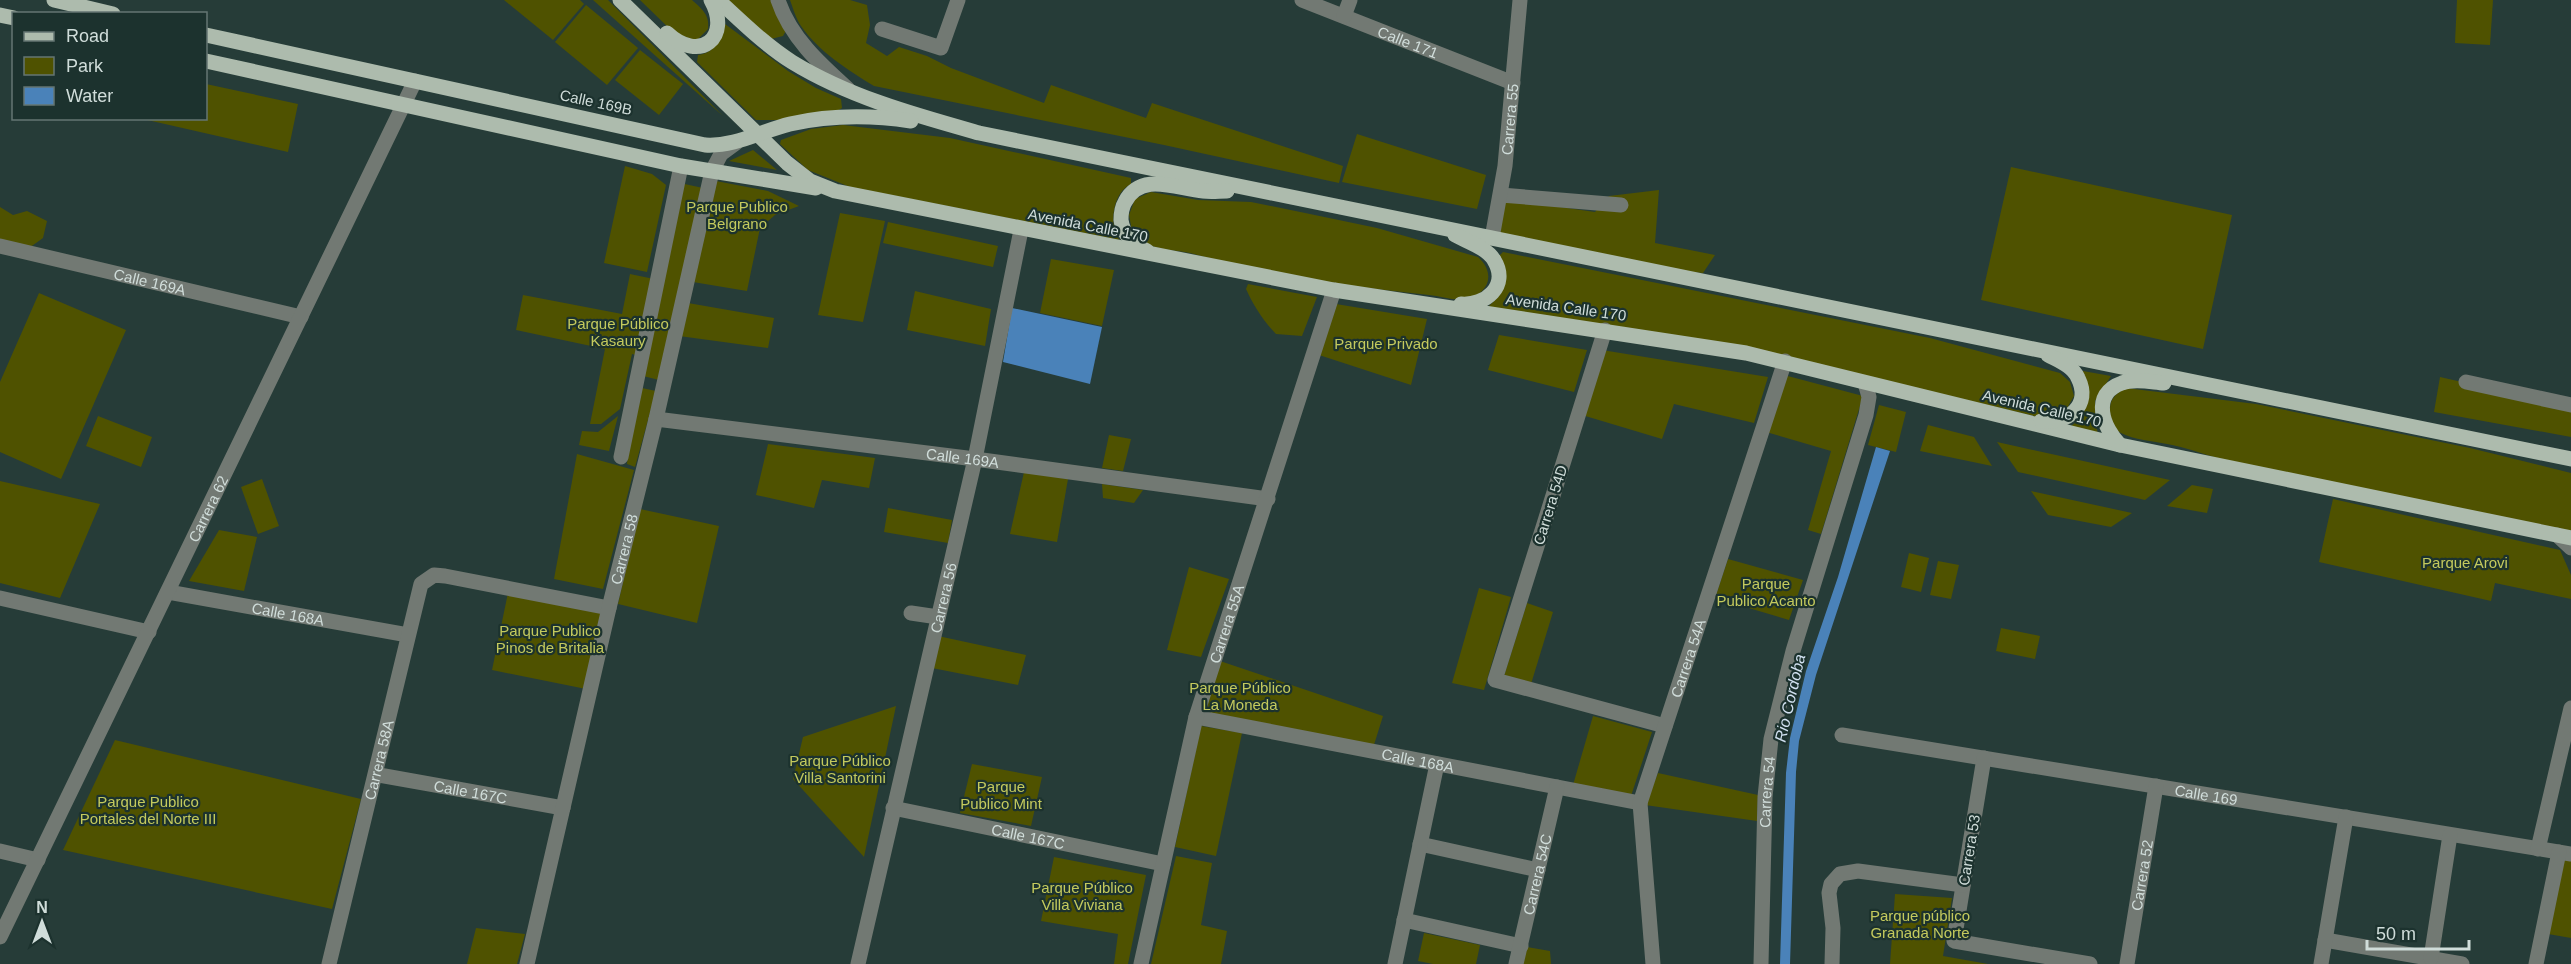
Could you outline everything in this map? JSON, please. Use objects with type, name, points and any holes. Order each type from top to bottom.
[{"type":"main road","points":[[54,0],[105,12]]},
{"type":"main road","name":"Avenida Calle 170","points":[[620,0],[801,175],[836,191],[1021,230],[1334,290],[1605,330],[1785,361],[1988,414],[2120,445],[2564,536]]},
{"type":"main road","points":[[632,0],[674,39],[692,48],[702,46],[716,33],[716,16],[711,0]]},
{"type":"main road","points":[[718,0],[771,47],[791,61],[853,93],[902,111],[979,133],[2038,348],[2571,459]]},
{"type":"main road","name":"Calle 169B","points":[[207,35],[705,145],[720,146],[758,133],[810,120],[872,117],[979,133]]},
{"type":"main road","points":[[207,61],[681,166],[836,191]]},
{"type":"main road","points":[[1158,256],[1139,247],[1130,239],[1121,220],[1122,207],[1129,195],[1138,187],[1163,183],[1202,191],[1257,191]]},
{"type":"main road","points":[[1392,299],[1472,305],[1492,294],[1498,276],[1494,259],[1486,252],[1440,227]]},
{"type":"main road","points":[[1988,414],[2045,422],[2058,422],[2072,415],[2081,399],[2082,390],[2078,377],[2069,367],[2038,348]]},
{"type":"main road","points":[[2120,445],[2110,435],[2104,423],[2102,407],[2110,390],[2119,384],[2134,381],[2224,387]]},
{"type":"street","points":[[778,0],[783,14],[801,43],[853,93]]},
{"type":"street","points":[[882,29],[941,48],[958,0]]},
{"type":"street","name":"Calle 171","points":[[1302,0],[1513,84]]},
{"type":"street","points":[[1344,16],[1350,0]]},
{"type":"street","name":"Carrera 55","points":[[1492,238],[1502,195],[1520,0]]},
{"type":"street","name":"Carrera 62","points":[[2,930],[416,81]]},
{"type":"street","name":"Carrera 58","points":[[527,964],[609,608],[656,419],[712,171],[722,154],[736,142]]},
{"type":"street","points":[[621,457],[681,166]]},
{"type":"street","points":[[1502,195],[1621,205]]},
{"type":"street","name":"Carrera 56","points":[[858,964],[975,459],[1021,230]]},
{"type":"street","name":"Calle 169A","points":[[0,246],[302,317]]},
{"type":"street","name":"Carrera 55A","points":[[1141,964],[1196,717],[1334,290]]},
{"type":"street","name":"Carrera 54D","points":[[1605,330],[1495,680],[1665,726]]},
{"type":"street","name":"Carrera 54A","points":[[1653,964],[1640,803],[1785,361]]},
{"type":"street","points":[[637,380],[663,388]]},
{"type":"street","points":[[2466,382],[2571,405]]},
{"type":"street","name":"Carrera 54","points":[[1761,964],[1765,797],[1770,739],[1795,642],[1866,415],[1869,398],[1865,383]]},
{"type":"street","name":"Calle 169A","points":[[656,419],[1268,499]]},
{"type":"street","points":[[2564,536],[2571,548]]},
{"type":"street","name":"Carrera 58A","points":[[329,964],[421,584],[434,575],[445,576],[609,608]]},
{"type":"street","name":"Calle 168A","points":[[168,592],[408,635]]},
{"type":"street","points":[[0,598],[149,632]]},
{"type":"street","points":[[911,613],[938,617]]},
{"type":"street","points":[[2538,849],[2571,708]]},
{"type":"street","name":"Calle 168A","points":[[1196,717],[1640,803]]},
{"type":"street","name":"Calle 169","points":[[1842,735],[2565,853]]},
{"type":"street","name":"Carrera 53","points":[[1984,758],[1954,941],[2090,964]]},
{"type":"street","points":[[1395,964],[1437,764]]},
{"type":"street","name":"Calle 167C","points":[[379,775],[564,808]]},
{"type":"street","name":"Carrera 52","points":[[2127,964],[2156,786]]},
{"type":"street","name":"Carrera 54C","points":[[1516,964],[1557,787]]},
{"type":"street","name":"Calle 167C","points":[[893,808],[1163,864]]},
{"type":"street","points":[[2321,964],[2346,817]]},
{"type":"street","points":[[2431,958],[2450,835]]},
{"type":"street","points":[[1420,843],[1538,870]]},
{"type":"street","points":[[0,851],[38,860]]},
{"type":"street","points":[[2536,964],[2565,853]]},
{"type":"street","points":[[1832,964],[1833,928],[1829,893],[1831,884],[1840,874],[1858,871],[1963,885]]},
{"type":"street","points":[[1404,920],[1521,946]]},
{"type":"street","points":[[2325,940],[2462,964]]},
{"type":"green space","points":[[504,0],[580,0],[584,4],[553,40]]},
{"type":"green space","points":[[593,0],[608,0],[723,116]]},
{"type":"green space","points":[[640,0],[692,0],[706,16],[708,29],[696,41],[673,32]]},
{"type":"green space","points":[[728,0],[773,0],[787,29],[783,36],[771,39]]},
{"type":"green space","points":[[790,0],[850,0],[867,5],[870,25],[866,43],[887,56],[899,47],[1044,103],[1051,85],[1146,118],[1152,103],[1343,166],[1339,183],[874,86],[844,67],[816,44],[799,23]]},
{"type":"green space","points":[[2457,0],[2493,0],[2490,45],[2455,43]]},
{"type":"green space","points":[[586,5],[638,48],[607,85],[555,42]]},
{"type":"green space","points":[[725,24],[788,71],[816,88],[841,99],[842,108],[837,111],[789,120],[756,120],[697,62],[698,55],[709,51],[716,44]]},
{"type":"green space","points":[[640,50],[683,84],[659,115],[615,80]]},
{"type":"green space","points":[[207,84],[298,104],[288,152],[147,120],[207,120]]},
{"type":"green space","points":[[843,125],[950,138],[1131,178],[1131,184],[1120,193],[1115,207],[1115,235],[1120,240],[850,187],[808,170],[780,144],[781,140],[811,129]]},
{"type":"green space","points":[[1357,134],[1486,175],[1477,209],[1342,182]]},
{"type":"green space","points":[[753,150],[777,170],[729,161]]},
{"type":"green space","points":[[625,166],[652,174],[666,185],[647,272],[604,263]]},
{"type":"green space","points":[[2011,167],[2232,215],[2203,349],[1981,300]]},
{"type":"green space","name":"Parque Publico Belgrano","points":[[716,181],[768,191],[799,206],[775,215],[760,228],[747,291],[693,282]]},
{"type":"green space","points":[[680,183],[703,188],[659,380],[643,376]]},
{"type":"green space","points":[[1659,190],[1655,243],[1715,255],[1703,273],[1654,268],[1498,233],[1506,199],[1595,212],[1609,196]]},
{"type":"green space","points":[[1151,192],[1198,200],[1251,202],[1377,228],[1478,257],[1487,270],[1487,283],[1473,297],[1452,299],[1311,280],[1155,247],[1132,231],[1129,215],[1135,199]]},
{"type":"green space","points":[[0,207],[13,215],[27,211],[47,221],[43,238],[29,248],[0,241]]},
{"type":"green space","points":[[840,213],[885,221],[863,322],[818,315]]},
{"type":"green space","points":[[888,222],[998,246],[993,267],[883,243]]},
{"type":"green space","points":[[1503,252],[1930,338],[2060,373],[2070,382],[2074,396],[2063,415],[2038,417],[1861,375],[1492,311],[1489,306],[1499,296],[1499,256]]},
{"type":"green space","points":[[1051,259],[1114,270],[1102,326],[1040,313]]},
{"type":"green space","name":"Parque Público Kasaury","points":[[630,274],[654,279],[642,357],[632,354],[620,409],[601,424],[590,424],[605,349],[516,330],[523,295],[622,314]]},
{"type":"green space","points":[[1248,284],[1317,297],[1302,336],[1276,334],[1252,301],[1246,289]]},
{"type":"green space","points":[[915,291],[991,309],[985,346],[907,330]]},
{"type":"green space","points":[[39,293],[126,330],[61,479],[0,452],[0,382]]},
{"type":"green space","points":[[688,303],[774,318],[768,348],[679,336]]},
{"type":"green space","name":"Parque Privado","points":[[1336,304],[1427,319],[1411,385],[1319,355]]},
{"type":"green space","points":[[1499,335],[1587,350],[1574,392],[1488,370]]},
{"type":"green space","points":[[1602,350],[1768,377],[1754,423],[1674,404],[1662,439],[1582,415]]},
{"type":"green space","points":[[2083,371],[2111,376],[2095,401],[2095,421],[2098,434],[2071,426],[2079,419],[2085,406]]},
{"type":"green space","points":[[1784,375],[1863,396],[1821,534],[1808,530],[1831,451],[1766,432]]},
{"type":"green space","points":[[2440,377],[2571,407],[2571,437],[2434,412]]},
{"type":"green space","points":[[642,388],[656,391],[635,467],[627,464],[629,440]]},
{"type":"green space","points":[[2126,388],[2256,404],[2470,448],[2571,473],[2571,532],[2217,458],[2180,447],[2132,437],[2115,429],[2110,416],[2110,405],[2113,399]]},
{"type":"green space","points":[[1879,405],[1906,412],[1896,452],[1868,445]]},
{"type":"green space","points":[[98,416],[152,437],[141,467],[86,446]]},
{"type":"green space","points":[[618,416],[609,451],[579,445],[582,431],[598,432]]},
{"type":"green space","points":[[1928,425],[1974,437],[1992,466],[1920,451]]},
{"type":"green space","points":[[1109,435],[1131,439],[1123,471],[1102,468]]},
{"type":"green space","points":[[1997,442],[2170,480],[2145,500],[2018,472]]},
{"type":"green space","points":[[768,444],[875,458],[869,488],[822,480],[814,508],[756,495]]},
{"type":"green space","points":[[577,454],[634,470],[603,589],[554,579]]},
{"type":"green space","points":[[1024,472],[1068,479],[1057,542],[1010,534]]},
{"type":"green space","points":[[262,479],[279,526],[258,534],[241,487]]},
{"type":"green space","points":[[0,481],[100,504],[60,598],[0,583]]},
{"type":"green space","points":[[1102,484],[1143,490],[1134,503],[1103,498]]},
{"type":"green space","points":[[2192,485],[2213,489],[2207,513],[2167,506]]},
{"type":"green space","points":[[2031,491],[2132,513],[2111,527],[2048,515]]},
{"type":"green space","name":"Parque Arovi","points":[[2333,499],[2560,550],[2571,575],[2571,599],[2495,583],[2491,601],[2319,562]]},
{"type":"green space","points":[[888,508],[952,520],[948,543],[884,532]]},
{"type":"green space","points":[[640,509],[719,526],[697,623],[618,604]]},
{"type":"green space","points":[[219,530],[257,537],[244,591],[189,581]]},
{"type":"green space","points":[[1909,553],[1929,558],[1921,592],[1901,587]]},
{"type":"green space","name":"Parque Publico Acanto","points":[[1728,559],[1803,580],[1789,620],[1715,598]]},
{"type":"green space","points":[[1938,561],[1959,565],[1951,599],[1930,595]]},
{"type":"green space","points":[[1189,567],[1229,579],[1201,657],[1167,650]]},
{"type":"green space","name":"Parque Publico Pinos de Britalia","points":[[509,588],[609,608],[591,690],[492,670]]},
{"type":"green space","points":[[1479,588],[1511,597],[1484,690],[1452,683]]},
{"type":"green space","points":[[1527,603],[1553,612],[1531,684],[1504,676]]},
{"type":"green space","points":[[2001,628],[2040,636],[2035,659],[1996,651]]},
{"type":"green space","points":[[938,636],[1026,655],[1018,685],[932,668]]},
{"type":"green space","name":"Parque Público La Moneda","points":[[1220,661],[1383,716],[1373,748],[1203,716]]},
{"type":"green space","name":"Parque Público Villa Santorini","points":[[896,706],[864,857],[793,779],[803,737]]},
{"type":"green space","points":[[1593,716],[1652,732],[1631,796],[1573,785]]},
{"type":"green space","points":[[1201,726],[1242,733],[1216,856],[1175,847]]},
{"type":"green space","name":"Parque Publico Portales del Norte III","points":[[115,740],[361,799],[332,909],[63,850]]},
{"type":"green space","name":"Parque Publico Mint","points":[[972,764],[1042,777],[1031,826],[960,813]]},
{"type":"green space","points":[[1658,773],[1758,795],[1757,821],[1645,805]]},
{"type":"green space","points":[[1176,856],[1212,863],[1201,925],[1227,931],[1221,964],[1151,964]]},
{"type":"green space","name":"Parque Público Villa Viviana","points":[[1054,857],[1146,875],[1128,964],[1114,964],[1118,934],[1041,921]]},
{"type":"green space","points":[[2563,859],[2571,861],[2571,938],[2548,934]]},
{"type":"green space","name":"Parque público Granada Norte","points":[[1895,894],[1952,898],[1943,956],[1988,964],[1890,964]]},
{"type":"green space","points":[[476,928],[525,934],[517,964],[467,964]]},
{"type":"green space","points":[[1424,933],[1480,945],[1476,964],[1433,964],[1418,961]]},
{"type":"green space","points":[[1527,947],[1550,951],[1551,964],[1523,964]]},
{"type":"water","points":[[1012,308],[1102,327],[1090,384],[1003,362]]},
{"type":"water","points":[[1876,447],[1890,451],[1816,675],[1799,741],[1790,964],[1780,964],[1786,773],[1790,738],[1806,671],[1838,577]]},
{"type":"water label","name":"Rio Cordoba","points":[[1790,698]]}]
